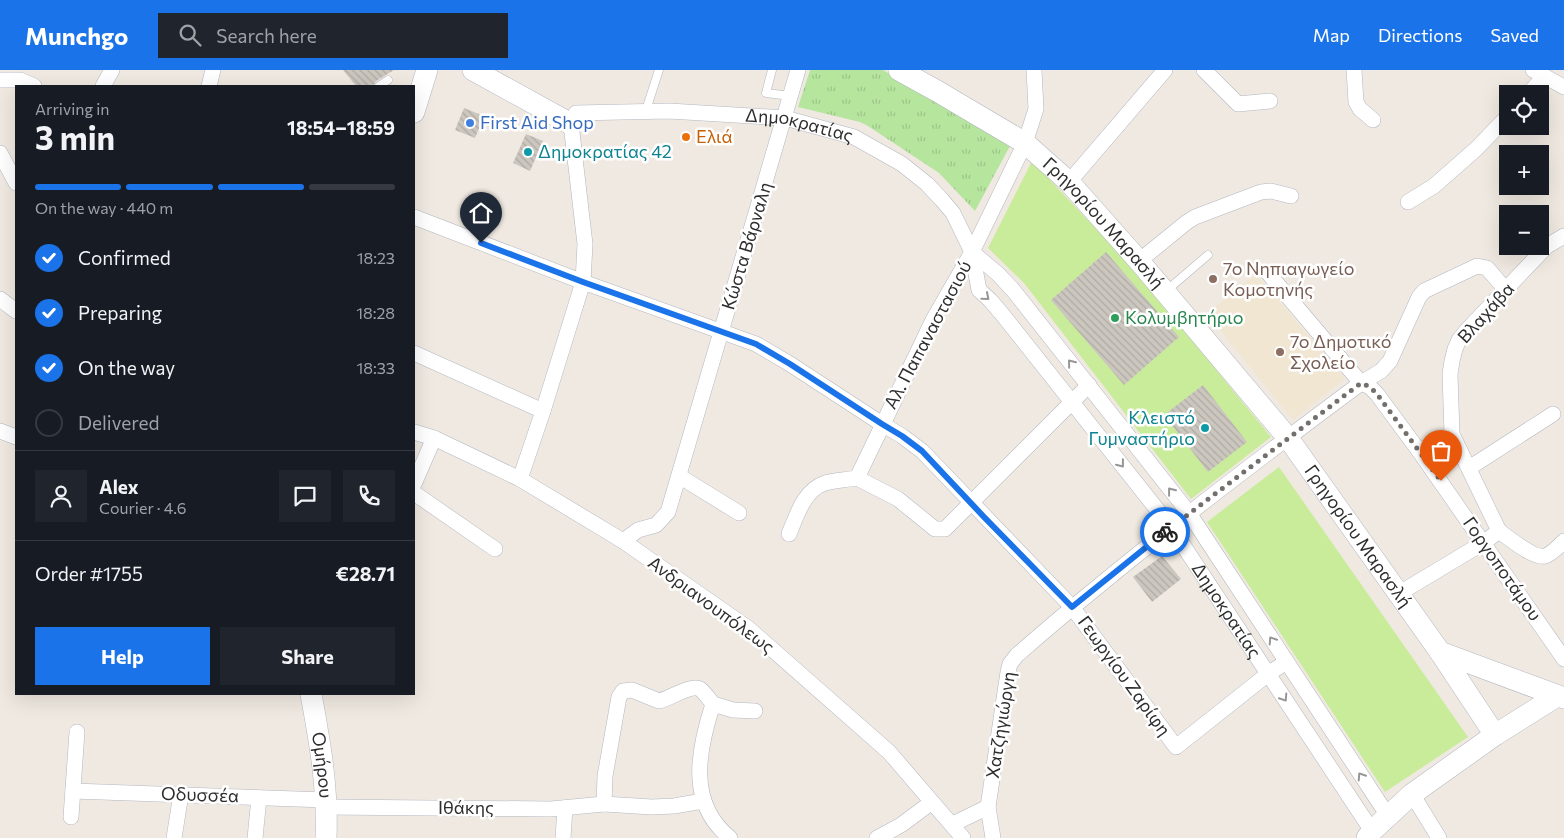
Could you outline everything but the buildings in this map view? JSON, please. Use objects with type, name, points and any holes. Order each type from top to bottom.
[{"type":"street","points":[[104,85],[112,70]]},
{"type":"street","points":[[209,85],[213,70]]},
{"type":"street","points":[[415,109],[428,70]]},
{"type":"street","points":[[473,70],[574,118]]},
{"type":"street","points":[[498,70],[574,118]]},
{"type":"street","name":"Κώστα Βάρναλη","points":[[623,541],[638,530],[656,525],[668,512],[798,70]]},
{"type":"street","name":"Γρηγορίου Μαρασλή","points":[[899,70],[1025,143],[1069,182],[1139,261],[1288,438],[1440,652],[1495,736]]},
{"type":"street","name":"Αλ. Παπαναστασιού","points":[[857,478],[933,320],[972,252],[1025,143],[1036,109],[1034,70]]},
{"type":"street","points":[[1069,182],[1165,70]]},
{"type":"street","points":[[1204,70],[1238,104],[1270,101]]},
{"type":"street","points":[[1354,70],[1356,102],[1360,109],[1373,120]]},
{"type":"street","points":[[1533,85],[1539,73],[1564,87]]},
{"type":"street","points":[[0,80],[20,80],[32,85]]},
{"type":"street","name":"Δημοκρατίας","points":[[574,118],[646,110],[785,118],[854,137],[902,164],[928,184],[953,213],[972,252],[979,290],[1002,314],[1171,527],[1268,674],[1370,835]]},
{"type":"street","points":[[520,480],[583,282],[585,244],[574,118]]},
{"type":"street","points":[[1408,202],[1434,186],[1476,149],[1499,125]]},
{"type":"street","points":[[0,153],[15,181]]},
{"type":"street","points":[[1139,261],[1195,217],[1261,192],[1271,191],[1291,196]]},
{"type":"street","name":"Γεωργίου Ζαρίφη","points":[[415,217],[583,282],[756,344],[902,436],[922,451],[1072,607],[1176,747],[1268,674]]},
{"type":"street","name":"Βλαχάβα","points":[[1499,531],[1452,434],[1450,374],[1454,349],[1467,330],[1547,246],[1564,236]]},
{"type":"street","name":"Δημοκρατίας","points":[[972,252],[998,274],[1013,290],[1189,513],[1388,816]]},
{"type":"street","name":"Χατζηγιώργη","points":[[994,838],[988,808],[1010,664],[1017,655],[1072,607],[1171,527],[1361,383],[1386,367],[1419,297],[1428,288],[1477,266],[1487,268],[1506,290]]},
{"type":"street","name":"Γοργοποτάμου","points":[[1268,273],[1361,383],[1375,391],[1564,659]]},
{"type":"street","points":[[0,299],[15,309]]},
{"type":"street","points":[[415,353],[543,411]]},
{"type":"street","points":[[789,534],[799,509],[818,487],[826,483],[857,478],[898,499],[935,529],[945,529],[1089,385]]},
{"type":"street","points":[[1469,468],[1553,414]]},
{"type":"street","points":[[0,430],[15,437]]},
{"type":"street","name":"Ανδριανουπόλεως","points":[[415,432],[434,438],[520,480],[623,541],[748,628],[889,752],[953,824],[963,838]]},
{"type":"street","points":[[1419,451],[1452,434]]},
{"type":"street","points":[[415,482],[434,438]]},
{"type":"street","points":[[679,476],[739,513]]},
{"type":"street","points":[[415,495],[495,549]]},
{"type":"street","points":[[1398,594],[1499,531],[1542,557],[1550,554],[1564,541]]},
{"type":"street","points":[[1440,652],[1561,697]]},
{"type":"street","points":[[1268,674],[1286,662]]},
{"type":"street","points":[[604,804],[605,776],[619,698],[623,691],[632,690],[659,701],[691,688],[697,688],[713,704],[733,710],[755,710]]},
{"type":"street","name":"Ομήρου","points":[[311,695],[322,750],[327,803],[326,838]]},
{"type":"street","points":[[1370,835],[1412,794],[1495,736],[1561,697]]},
{"type":"street","points":[[713,704],[704,733],[699,763],[704,802],[712,820],[730,838]]},
{"type":"street","points":[[71,817],[77,732]]},
{"type":"street","name":"Οδυσσέα","points":[[73,791],[181,794],[327,803]]},
{"type":"street","points":[[174,838],[181,794]]},
{"type":"street","points":[[1412,794],[1439,838]]},
{"type":"street","points":[[255,838],[259,798]]},
{"type":"street","name":"Ιθάκης","points":[[327,803],[541,809],[604,804],[652,807],[704,802]]},
{"type":"street","points":[[877,838],[901,825],[932,802]]},
{"type":"street","points":[[563,838],[565,808]]},
{"type":"street","points":[[953,824],[988,808]]},
{"type":"lane","points":[[646,110],[659,70]]},
{"type":"lane","points":[[772,70],[766,93],[791,96]]},
{"type":"lane","points":[[380,85],[388,80]]},
{"type":"lane","points":[[1165,292],[1208,256]]},
{"type":"shaded area","name":"7ο Δημοτικό Σχολείο","points":[[1256,274],[1345,379],[1293,420],[1207,314]]},
{"type":"green space","points":[[810,70],[883,70],[1010,146],[975,211],[939,173],[868,126],[860,122],[798,107]]},
{"type":"green space","points":[[1032,161],[1133,268],[1271,437],[1191,499],[1024,283],[988,248]]},
{"type":"green space","points":[[1279,467],[1468,737],[1385,792],[1207,522]]},
{"type":"way so far","points":[[1165,532],[1361,383],[1370,387],[1377,394],[1441,481]]},
{"type":"place","name":"First Aid Shop","points":[[470,123]]},
{"type":"place","name":"Ελιά","points":[[686,137]]},
{"type":"place","name":"Δημοκρατίας 42","points":[[528,152]]},
{"type":"place","name":"7ο Νηπιαγωγείο Κομοτηνής","points":[[1213,279]]},
{"type":"place","name":"Κολυμβητήριο","points":[[1115,318]]},
{"type":"place","name":"7ο Δημοτικό Σχολείο","points":[[1280,352]]},
{"type":"place","name":"Κλειστό Γυμναστήριο","points":[[1205,428]]},
{"type":"route","points":[[481,243],[756,344],[790,364],[902,436],[922,451],[1072,607],[1165,532]]}]
